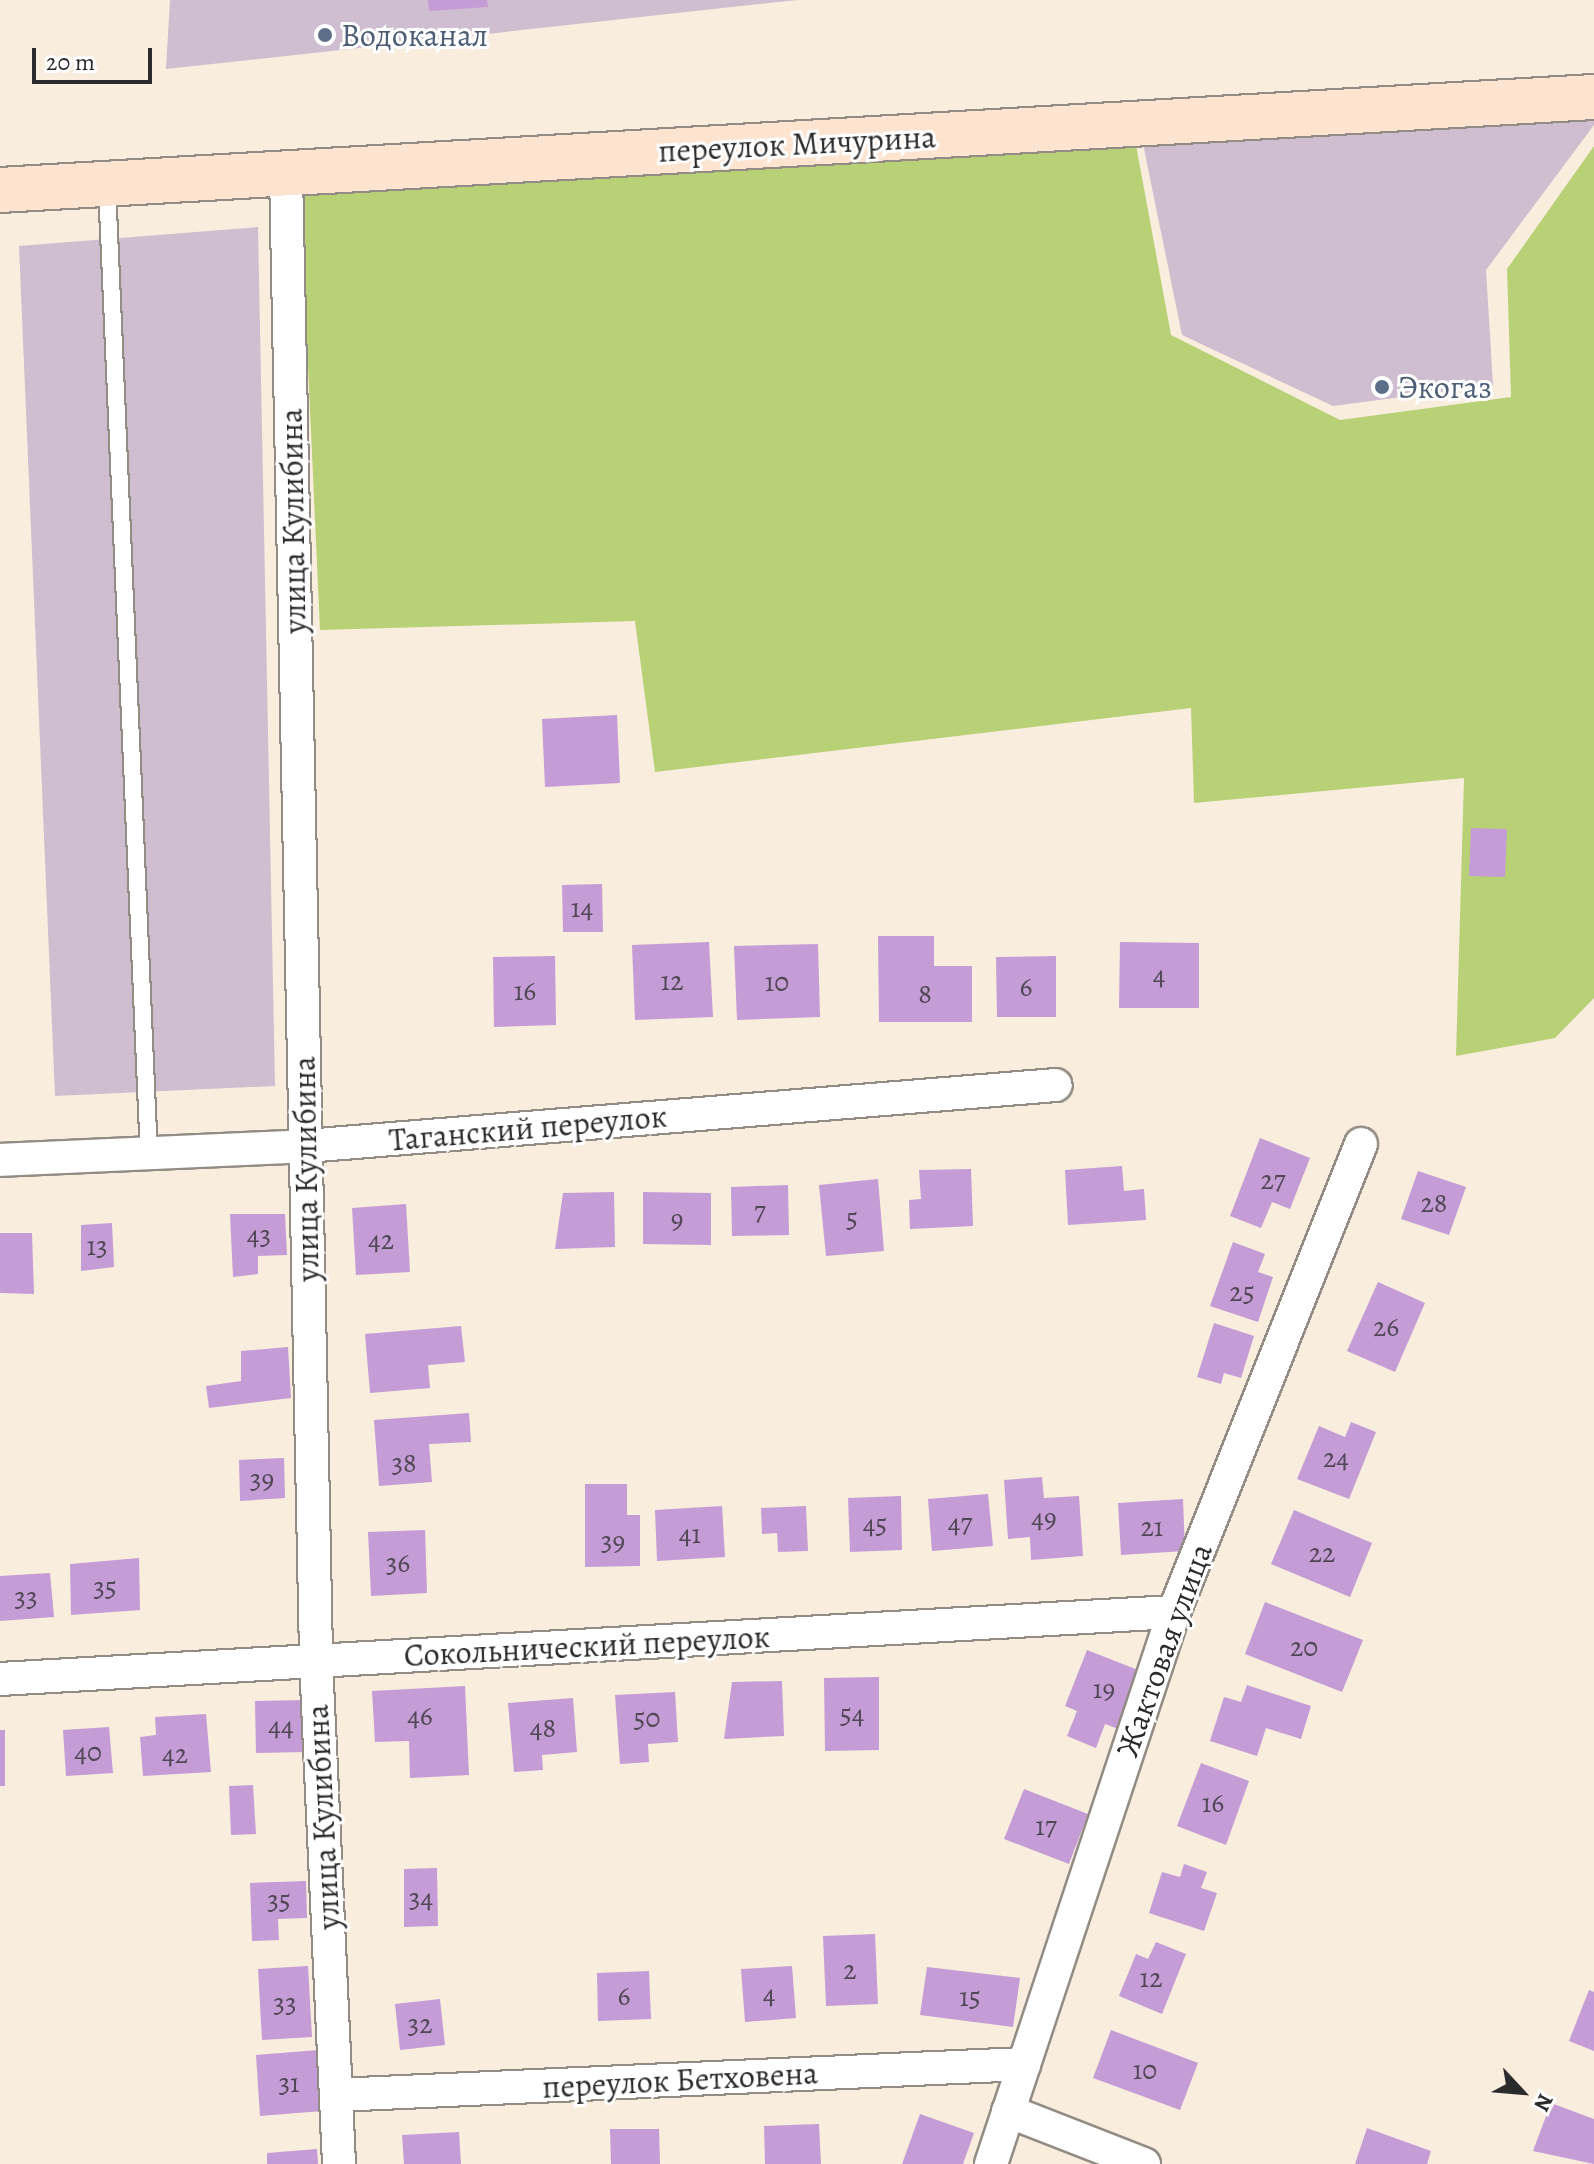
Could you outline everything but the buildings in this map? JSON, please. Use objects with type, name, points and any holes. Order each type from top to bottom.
[{"type":"main road","name":"переулок Мичурина","points":[[0,190],[1594,97]]},
{"type":"street","name":"улица Кулибина","points":[[286,173],[316,1661],[339,2164]]},
{"type":"street","name":"Таганский переулок","points":[[0,1160],[306,1146],[1056,1085]]},
{"type":"street","name":"Жактовая улица","points":[[991,2164],[1174,1612],[1361,1144]]},
{"type":"street","name":"Сокольнический переулок","points":[[0,1679],[1174,1612]]},
{"type":"street","name":"переулок Бетховена","points":[[336,2095],[1024,2064]]},
{"type":"street","points":[[1008,2111],[1144,2164]]},
{"type":"lane","points":[[107,184],[149,1155]]},
{"type":"shaded area","name":"Водоканал","points":[[170,0],[797,0],[166,69]]},
{"type":"shaded area","points":[[1594,110],[1594,125],[1486,270],[1493,385],[1333,406],[1182,335],[1142,139]]},
{"type":"shaded area","points":[[258,227],[275,1086],[55,1096],[19,246]]},
{"type":"green space","points":[[1136,145],[1171,335],[1340,420],[1511,397],[1507,269],[1594,146],[1594,998],[1555,1038],[1456,1056],[1464,778],[1194,803],[1191,708],[655,772],[635,621],[320,630],[300,188]]},
{"type":"place","name":"Водоканал","points":[[325,35]]},
{"type":"place","name":"Экогаз","points":[[1382,387]]}]
